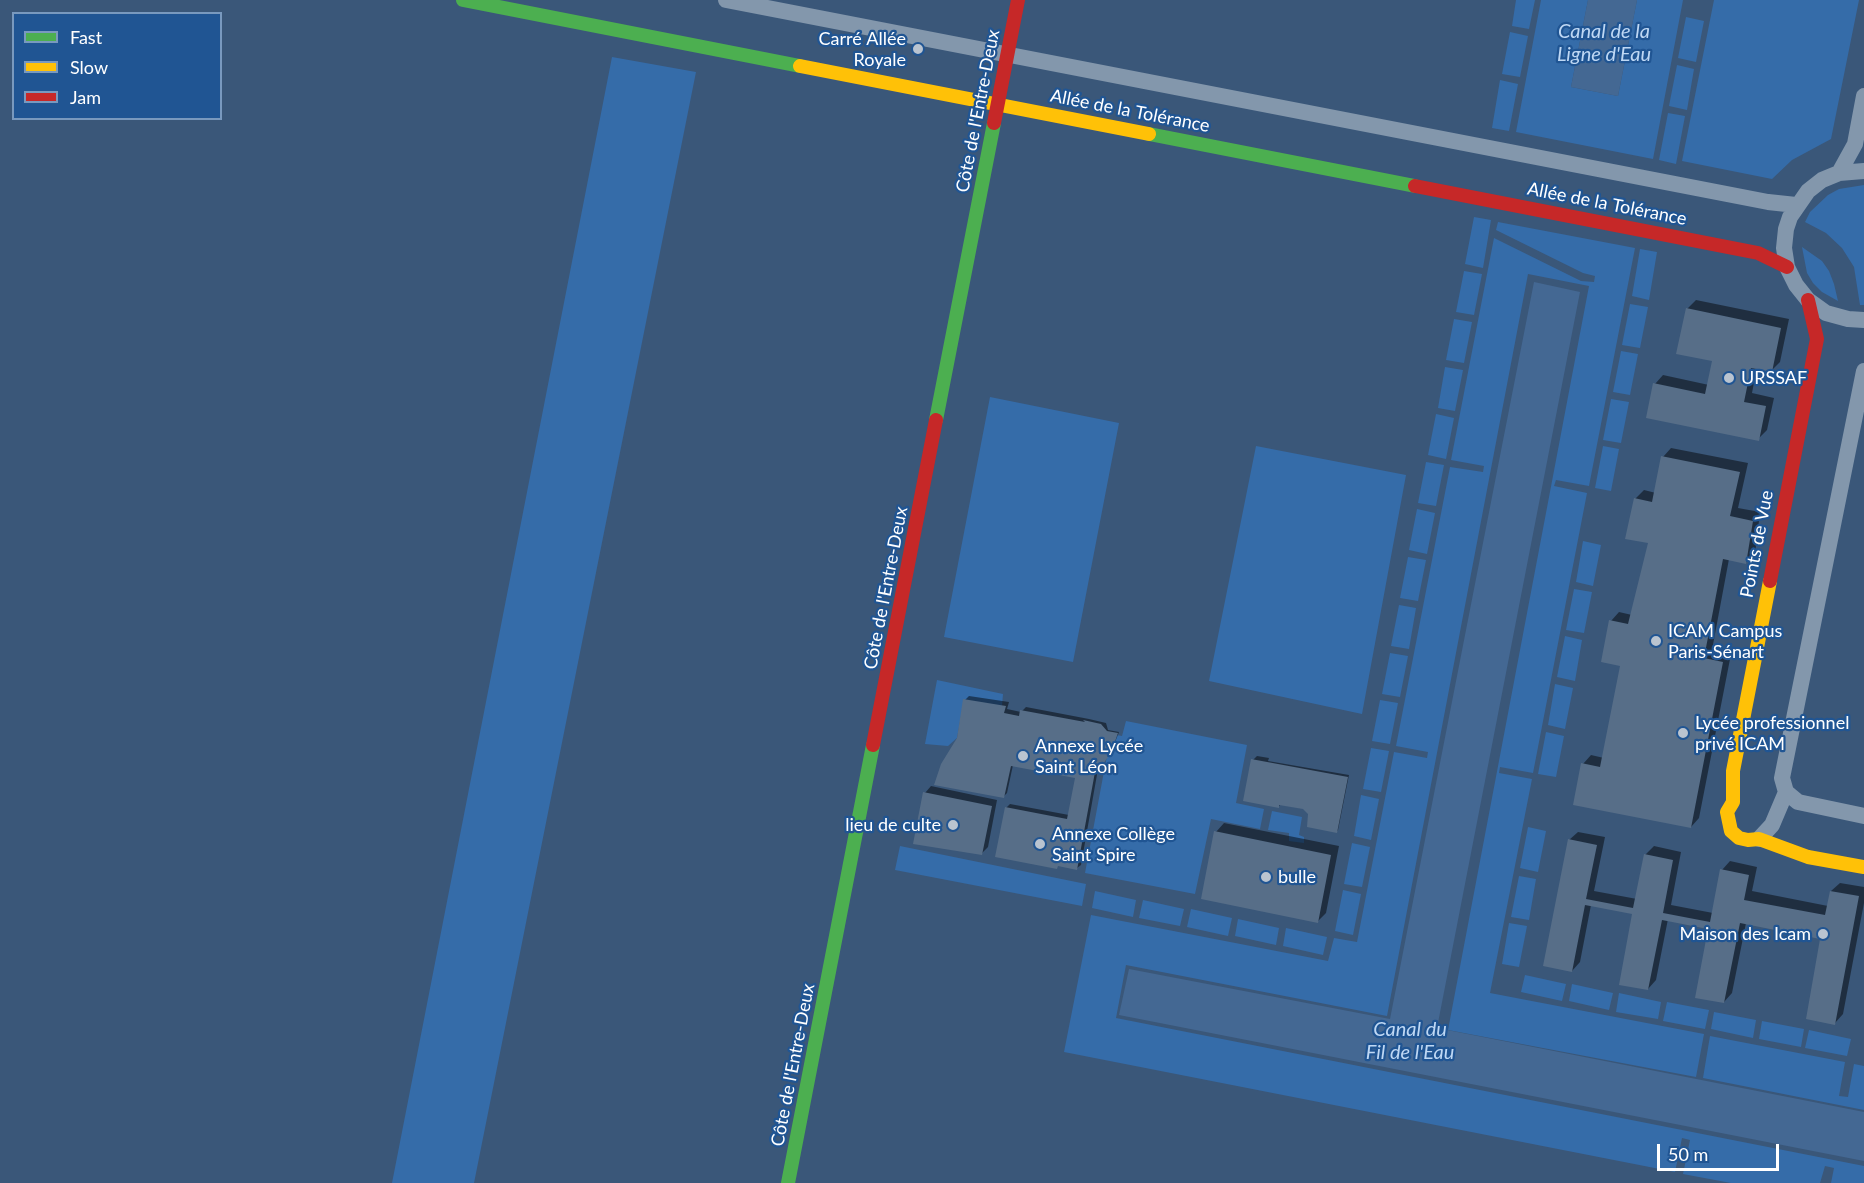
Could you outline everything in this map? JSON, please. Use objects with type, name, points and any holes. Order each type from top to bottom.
[{"type":"street","name":"Allée de la Tolérance","points":[[463,0],[1758,253],[1787,267]]},
{"type":"street","name":"Allée de la Tolérance","points":[[726,0],[1768,202],[1796,205]]},
{"type":"street","name":"Côte de l'Entre-Deux","points":[[788,1183],[1018,0]]},
{"type":"street","points":[[1839,173],[1854,144],[1864,96]]},
{"type":"street","points":[[1864,171],[1839,173],[1822,180],[1808,191],[1796,205],[1786,229],[1784,248],[1787,267],[1796,285],[1808,300],[1826,313],[1848,319],[1864,320]]},
{"type":"street","name":"Points de Vue","points":[[1808,300],[1817,339],[1733,771],[1733,802],[1727,812],[1731,831],[1739,837],[1749,840],[1759,839],[1808,857],[1864,867]]},
{"type":"street","points":[[1864,371],[1782,778],[1786,792],[1798,802],[1864,816]]},
{"type":"street","points":[[1759,839],[1772,825],[1786,792]]},
{"type":"shaded area","points":[[1516,0],[1535,0],[1529,29],[1512,26]]},
{"type":"shaded area","points":[[1541,0],[1588,0],[1571,87],[1618,96],[1637,0],[1683,0],[1653,159],[1516,132]]},
{"type":"shaded area","points":[[1714,0],[1859,0],[1831,139],[1792,160],[1772,179],[1682,161]]},
{"type":"shaded area","points":[[1686,17],[1704,21],[1696,62],[1678,58]]},
{"type":"shaded area","points":[[1510,32],[1528,36],[1520,77],[1502,74]]},
{"type":"shaded area","points":[[612,57],[696,72],[474,1183],[392,1183]]},
{"type":"shaded area","points":[[1677,65],[1694,69],[1687,110],[1669,106]]},
{"type":"shaded area","points":[[1500,80],[1518,84],[1509,131],[1492,128]]},
{"type":"shaded area","points":[[1668,113],[1685,116],[1676,164],[1659,160]]},
{"type":"shaded area","points":[[1864,185],[1864,305],[1860,305],[1854,267],[1842,248],[1826,233],[1805,222],[1810,212],[1828,195],[1839,189]]},
{"type":"shaded area","points":[[1474,217],[1491,220],[1483,268],[1465,264]]},
{"type":"shaded area","points":[[1498,222],[1635,248],[1589,486],[1556,480],[1554,486],[1587,493],[1533,773],[1500,767],[1499,773],[1532,779],[1490,993],[1704,1034],[1696,1077],[1448,1030],[1589,286],[1528,274],[1387,1016],[1126,965],[1116,1018],[1864,1166],[1864,1183],[1831,1183],[1834,1168],[1825,1166],[1820,1183],[1731,1183],[1683,1174],[1690,1140],[1682,1138],[1675,1172],[1064,1052],[1091,915],[1328,961],[1334,938],[1357,942],[1394,752],[1427,758],[1428,752],[1396,746],[1450,467],[1483,472],[1484,466],[1451,460],[1494,238],[1581,281],[1594,282],[1595,276],[1583,273],[1496,230]]},
{"type":"shaded area","points":[[1802,247],[1822,261],[1829,271],[1838,301],[1822,292],[1813,283],[1807,273]]},
{"type":"shaded area","points":[[1640,249],[1657,252],[1649,300],[1632,296]]},
{"type":"shaded area","points":[[1464,271],[1482,274],[1474,315],[1456,312]]},
{"type":"shaded area","points":[[1630,304],[1648,307],[1640,348],[1622,345]]},
{"type":"shaded area","points":[[1454,319],[1472,322],[1464,363],[1446,360]]},
{"type":"shaded area","points":[[1621,351],[1638,354],[1630,395],[1613,392]]},
{"type":"shaded area","points":[[1445,367],[1463,370],[1455,411],[1438,408]]},
{"type":"shaded area","points":[[990,397],[1119,423],[1073,662],[944,637]]},
{"type":"shaded area","points":[[1611,399],[1629,402],[1621,443],[1603,440]]},
{"type":"shaded area","points":[[1436,414],[1454,418],[1446,459],[1428,455]]},
{"type":"shaded area","points":[[1256,446],[1406,475],[1362,714],[1209,681]]},
{"type":"shaded area","points":[[1603,446],[1619,449],[1611,491],[1595,488]]},
{"type":"shaded area","points":[[1426,462],[1444,465],[1436,506],[1418,503]]},
{"type":"shaded area","points":[[1417,509],[1435,513],[1427,554],[1409,550]]},
{"type":"shaded area","points":[[1583,541],[1601,545],[1593,586],[1576,582]]},
{"type":"shaded area","points":[[1408,557],[1426,560],[1418,601],[1400,598]]},
{"type":"shaded area","points":[[1574,589],[1592,592],[1584,633],[1566,630]]},
{"type":"shaded area","points":[[1399,605],[1416,608],[1409,649],[1391,646]]},
{"type":"shaded area","points":[[1565,636],[1582,640],[1575,681],[1557,677]]},
{"type":"shaded area","points":[[1390,653],[1408,656],[1400,697],[1382,694]]},
{"type":"shaded area","points":[[937,680],[1003,694],[1002,706],[964,700],[957,738],[948,746],[925,744]]},
{"type":"shaded area","points":[[1555,684],[1573,688],[1565,729],[1548,725]]},
{"type":"shaded area","points":[[1380,700],[1398,703],[1390,744],[1372,741]]},
{"type":"shaded area","points":[[1126,721],[1247,745],[1236,803],[1264,809],[1260,829],[1211,819],[1195,894],[1085,873],[1111,734],[1122,736]]},
{"type":"shaded area","points":[[1546,732],[1564,736],[1556,777],[1538,774]]},
{"type":"shaded area","points":[[1371,748],[1389,751],[1381,792],[1363,789]]},
{"type":"shaded area","points":[[1361,795],[1379,799],[1371,840],[1354,836]]},
{"type":"shaded area","points":[[1272,811],[1302,817],[1299,835],[1304,837],[1304,843],[1289,841],[1289,833],[1268,830]]},
{"type":"shaded area","points":[[1528,827],[1546,831],[1538,872],[1520,868]]},
{"type":"shaded area","points":[[1352,843],[1370,847],[1362,887],[1344,884]]},
{"type":"shaded area","points":[[900,846],[1086,884],[1082,906],[895,870]]},
{"type":"shaded area","points":[[1519,876],[1536,879],[1529,920],[1511,917]]},
{"type":"shaded area","points":[[1343,890],[1361,894],[1353,935],[1335,931]]},
{"type":"shaded area","points":[[1095,891],[1136,900],[1133,917],[1092,908]]},
{"type":"shaded area","points":[[1143,900],[1184,909],[1180,926],[1139,918]]},
{"type":"shaded area","points":[[1191,909],[1232,918],[1228,936],[1187,927]]},
{"type":"shaded area","points":[[1238,919],[1279,928],[1276,945],[1235,936]]},
{"type":"shaded area","points":[[1509,923],[1527,926],[1519,967],[1502,964]]},
{"type":"shaded area","points":[[1286,928],[1327,937],[1323,955],[1283,946]]},
{"type":"shaded area","points":[[1525,975],[1566,984],[1562,1001],[1521,992]]},
{"type":"shaded area","points":[[1572,984],[1613,993],[1609,1010],[1569,1001]]},
{"type":"shaded area","points":[[1619,993],[1661,1002],[1658,1019],[1616,1012]]},
{"type":"shaded area","points":[[1667,1002],[1709,1010],[1705,1029],[1663,1021]]},
{"type":"shaded area","points":[[1714,1012],[1756,1020],[1753,1038],[1711,1029]]},
{"type":"shaded area","points":[[1762,1021],[1804,1029],[1801,1047],[1759,1039]]},
{"type":"shaded area","points":[[1809,1030],[1851,1039],[1847,1056],[1805,1048]]},
{"type":"shaded area","points":[[1710,1036],[1845,1062],[1839,1096],[1848,1097],[1854,1064],[1864,1066],[1864,1110],[1703,1078]]},
{"type":"water","name":"Canal de la Ligne d'Eau","points":[[1588,0],[1637,0],[1618,96],[1571,87]]},
{"type":"water","name":"Canal du Fil de l'Eau","points":[[1534,282],[1580,292],[1437,1028],[1864,1112],[1864,1161],[1119,1015],[1129,969],[1390,1019]]},
{"type":"building","name":"URSSAF","points":[[1686,308],[1781,328],[1772,372],[1751,368],[1744,402],[1766,406],[1759,441],[1646,418],[1653,383],[1705,394],[1712,361],[1676,354]]},
{"type":"building","name":"ICAM Campus Paris-Sénart","points":[[1661,456],[1740,472],[1730,516],[1753,521],[1746,564],[1723,559],[1704,658],[1723,662],[1691,828],[1573,805],[1581,763],[1600,767],[1620,666],[1601,662],[1609,620],[1628,624],[1648,543],[1625,539],[1634,498],[1652,502]]},
{"type":"building","name":"Annexe Lycée Saint Léon","points":[[963,699],[1006,706],[1004,713],[1019,716],[1020,710],[1085,722],[1083,720],[1101,724],[1107,731],[1118,733],[1111,753],[1095,772],[1077,870],[1058,866],[1057,869],[995,857],[1005,807],[1067,819],[1075,778],[1011,766],[1004,798],[934,785],[941,764],[957,738]]},
{"type":"building","points":[[1251,759],[1348,777],[1337,833],[1307,827],[1308,814],[1303,809],[1279,805],[1279,808],[1243,801]]},
{"type":"building","name":"lieu de culte","points":[[923,792],[992,806],[982,855],[913,844]]},
{"type":"building","name":"bulle","points":[[1214,831],[1331,855],[1318,923],[1201,899]]},
{"type":"building","name":"Maison des Icam","points":[[1568,839],[1597,845],[1586,899],[1633,908],[1644,854],[1673,860],[1663,913],[1710,922],[1720,869],[1749,875],[1744,900],[1825,915],[1830,891],[1859,896],[1835,1025],[1806,1019],[1820,939],[1740,923],[1724,1003],[1695,998],[1708,929],[1662,920],[1648,990],[1619,985],[1632,914],[1585,905],[1572,972],[1543,966]]},
{"type":"traffic: fast","points":[[463,0],[800,66]]},
{"type":"traffic: fast","points":[[936,420],[994,123]]},
{"type":"traffic: fast","points":[[1149,134],[1415,186]]},
{"type":"traffic: fast","points":[[788,1183],[873,745]]},
{"type":"traffic: slow","points":[[800,66],[1149,134]]},
{"type":"traffic: slow","points":[[1770,581],[1733,771],[1733,802],[1727,812],[1731,831],[1739,838],[1759,839],[1808,857],[1864,867]]},
{"type":"traffic: jam","points":[[994,123],[1018,0]]},
{"type":"traffic: jam","points":[[1415,186],[1758,253],[1787,267]]},
{"type":"traffic: jam","points":[[1770,581],[1817,339],[1808,300]]},
{"type":"traffic: jam","points":[[873,745],[936,420]]},
{"type":"place","name":"Carré Allée Royale","points":[[918,49]]},
{"type":"place","name":"URSSAF","points":[[1729,378]]},
{"type":"place","name":"ICAM Campus Paris-Sénart","points":[[1656,641]]},
{"type":"place","name":"Lycée professionnel privé ICAM","points":[[1683,733]]},
{"type":"place","name":"Annexe Lycée Saint Léon","points":[[1023,756]]},
{"type":"place","name":"lieu de culte","points":[[953,825]]},
{"type":"place","name":"Annexe Collège Saint Spire","points":[[1040,844]]},
{"type":"place","name":"bulle","points":[[1266,877]]},
{"type":"place","name":"Maison des Icam","points":[[1823,934]]}]
